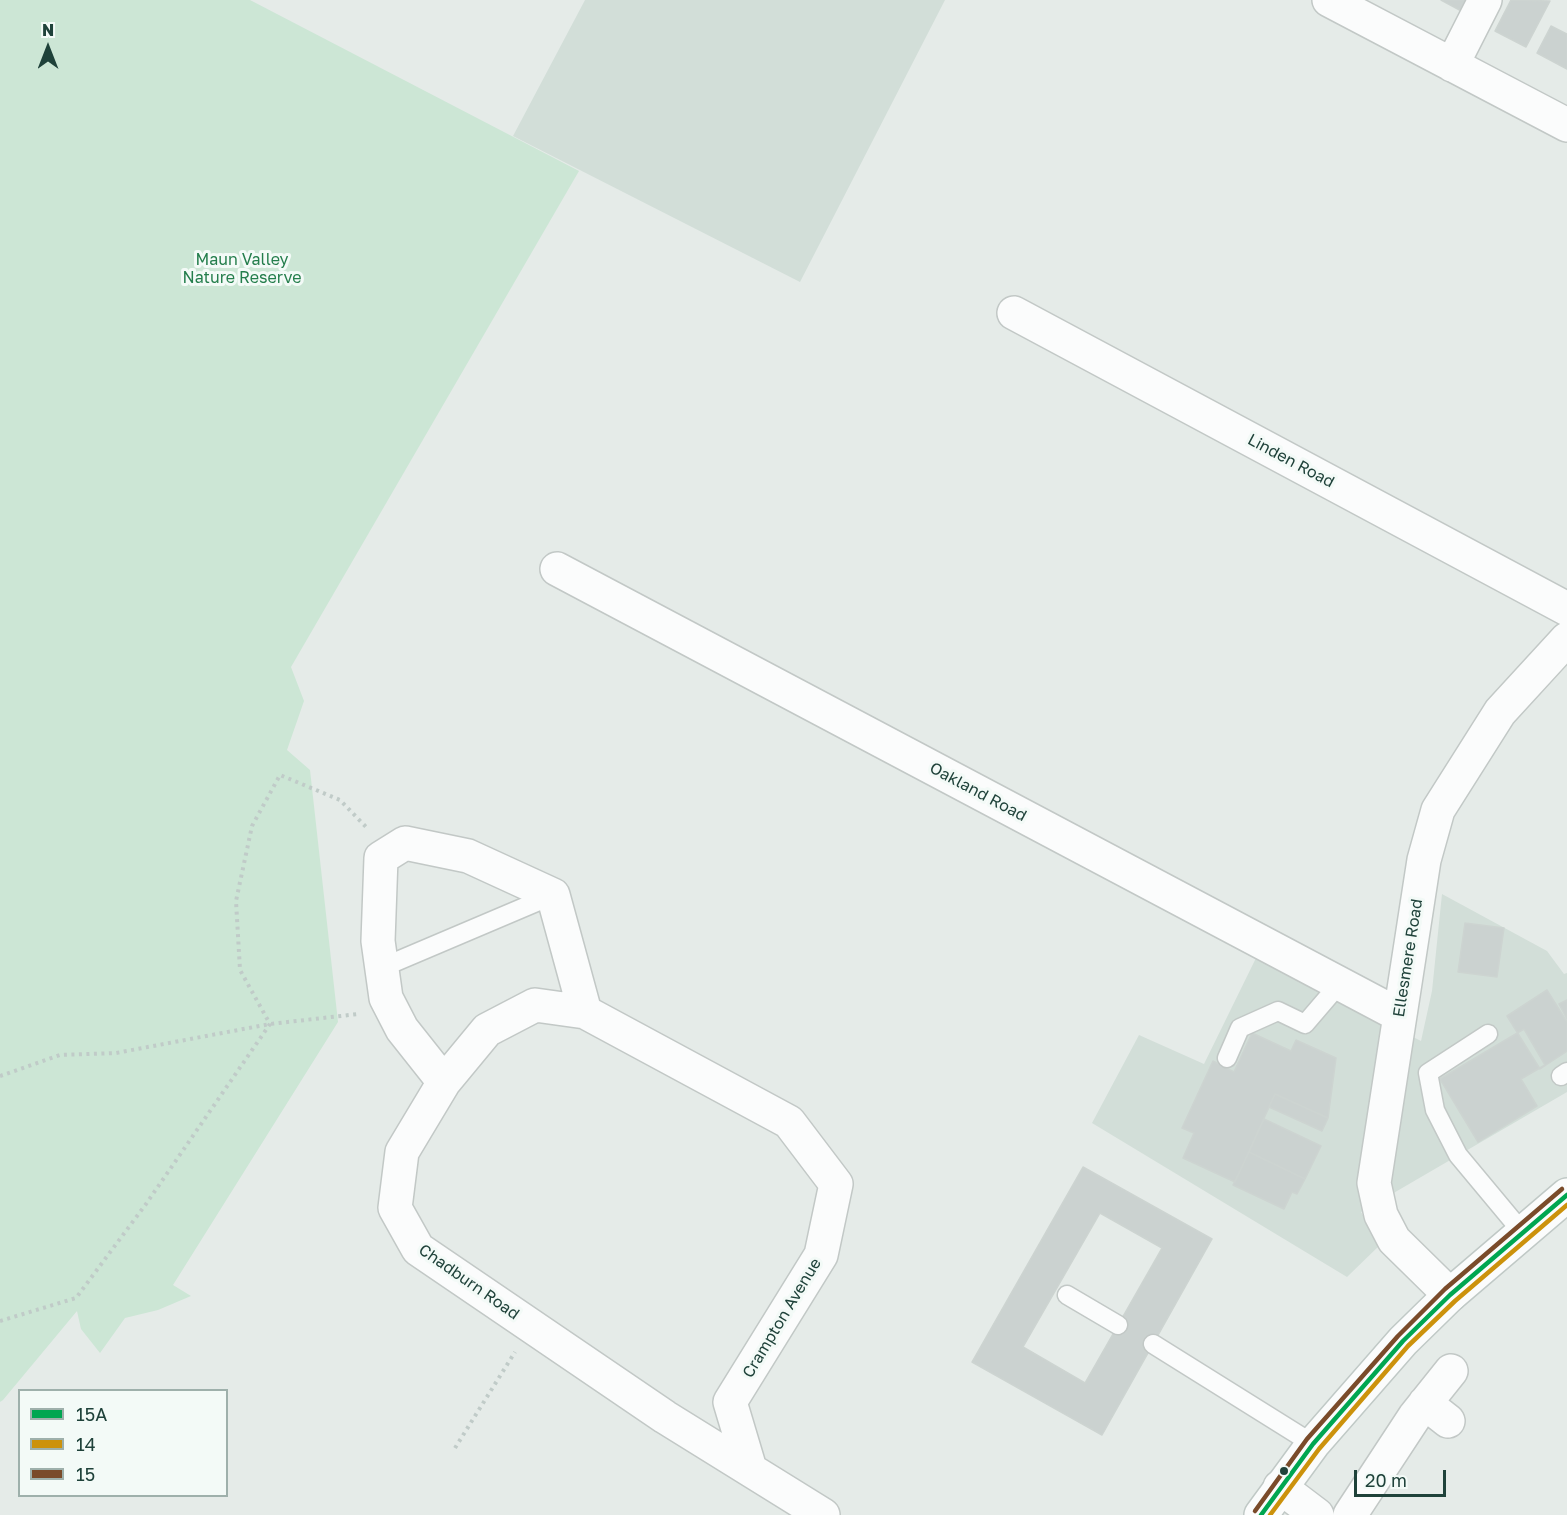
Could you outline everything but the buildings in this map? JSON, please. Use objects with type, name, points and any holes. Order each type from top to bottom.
[{"type":"street","points":[[1329,0],[1567,125]]},
{"type":"street","points":[[1452,65],[1485,0]]},
{"type":"street","name":"Linden Road","points":[[1014,313],[1567,609]]},
{"type":"street","name":"Oakland Road","points":[[557,569],[1399,1015]]},
{"type":"street","name":"Ellesmere Road","points":[[1450,1295],[1394,1240],[1382,1215],[1374,1183],[1424,860],[1438,810],[1500,712],[1567,639]]},
{"type":"street","points":[[444,1082],[402,1029],[386,998],[381,969],[378,941],[381,858],[405,843],[468,856],[554,895],[585,1012]]},
{"type":"street","name":"Chadburn Road","points":[[585,1012],[535,1005],[488,1030],[444,1082],[402,1152],[395,1208],[418,1249],[665,1417],[823,1515]]},
{"type":"street","name":"Crampton Avenue","points":[[585,1012],[789,1122],[836,1184],[821,1255],[730,1402]]},
{"type":"street","points":[[1261,1515],[1313,1444],[1403,1341],[1450,1295],[1567,1195]]},
{"type":"street","points":[[1350,1515],[1437,1412],[1451,1371]]},
{"type":"street","points":[[665,1417],[703,1412],[730,1402],[750,1469]]},
{"type":"street","points":[[1281,1487],[1317,1515]]},
{"type":"lane","points":[[381,969],[554,895]]},
{"type":"lane","points":[[1227,1058],[1240,1028],[1278,1011],[1305,1024],[1329,996],[1336,982]]},
{"type":"lane","points":[[1488,1034],[1428,1073],[1435,1110],[1458,1155],[1523,1233]]},
{"type":"lane","points":[[1067,1295],[1118,1325]]},
{"type":"lane","points":[[1153,1344],[1313,1444]]},
{"type":"path","points":[[270,1024],[240,970],[236,901],[252,826],[280,775],[340,800],[391,852]]},
{"type":"path","points":[[0,1076],[60,1055],[116,1053],[270,1024],[348,1016],[391,1008]]},
{"type":"path","points":[[0,1321],[76,1298],[146,1204],[270,1024]]},
{"type":"path","points":[[455,1448],[531,1325]]},
{"type":"shaded area","points":[[585,0],[945,0],[800,282],[513,136]]},
{"type":"shaded area","points":[[1442,894],[1547,951],[1564,974],[1567,973],[1567,1092],[1361,1212],[1381,1244],[1347,1277],[1092,1123],[1139,1035],[1204,1064],[1256,958],[1421,1041],[1432,991]]},
{"type":"green space","name":"Maun Valley Nature Reserve","points":[[0,0],[250,0],[579,171],[291,667],[304,701],[287,750],[310,770],[338,1022],[173,1285],[191,1296],[158,1310],[125,1318],[100,1353],[81,1329],[77,1311],[0,1402]]},
{"type":"transit line","name":"15","points":[[1255,1511],[1307,1439],[1398,1336],[1445,1289],[1562,1189]]},
{"type":"transit line","name":"15A","points":[[1261,1515],[1313,1444],[1403,1341],[1450,1295],[1567,1195]]},
{"type":"transit line","name":"14","points":[[1270,1515],[1319,1449],[1408,1346],[1455,1301],[1567,1205]]}]
